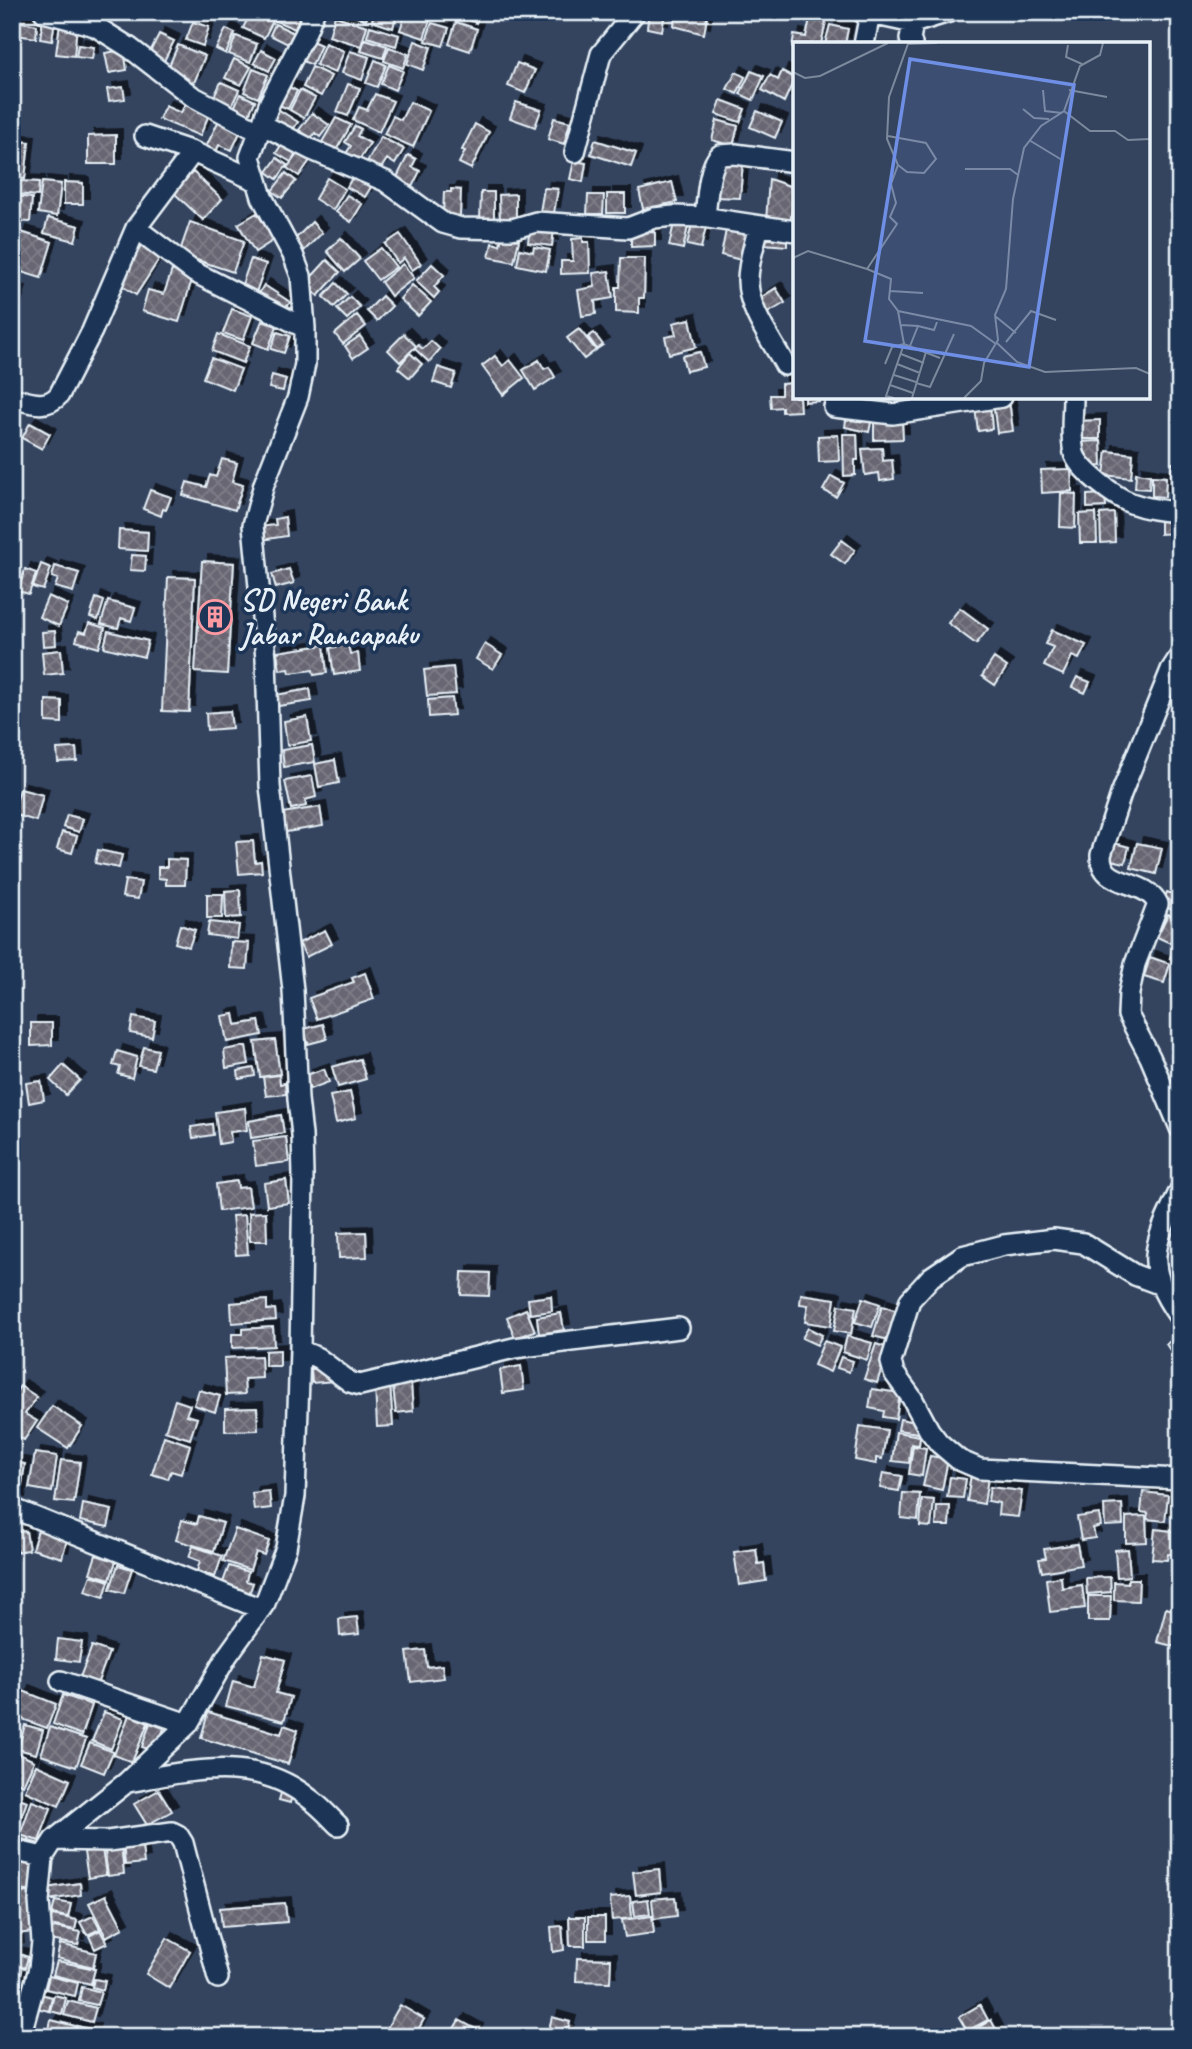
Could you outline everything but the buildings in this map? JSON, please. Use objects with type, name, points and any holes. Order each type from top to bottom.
[{"type":"street","points":[[44,12],[95,26],[130,48],[192,96],[385,181],[443,223],[461,228],[512,229],[536,222],[628,228],[664,217],[705,217],[793,231]]},
{"type":"street","points":[[20,2037],[20,2007],[39,1968],[42,1942],[39,1901],[44,1857],[54,1840],[127,1782],[188,1724],[227,1656],[261,1609],[286,1548],[293,1509],[297,1469],[300,1350],[302,1135],[293,990],[270,786],[266,658],[253,525],[264,484],[298,397],[305,364],[305,328],[301,276],[293,255],[262,197],[250,157],[260,128],[314,12]]},
{"type":"street","points":[[575,152],[601,54],[635,12]]},
{"type":"street","points":[[864,42],[866,13],[914,18],[949,12]]},
{"type":"street","points":[[911,42],[914,18]]},
{"type":"street","points":[[145,136],[193,152],[257,181]]},
{"type":"street","points":[[12,398],[44,404],[54,401],[59,395],[92,331],[136,229],[193,152]]},
{"type":"street","points":[[705,217],[709,182],[719,155],[734,154],[793,162]]},
{"type":"street","points":[[759,226],[750,264],[750,297],[785,365]]},
{"type":"street","points":[[136,229],[194,272],[305,328]]},
{"type":"street","points":[[834,407],[893,414],[989,399]]},
{"type":"street","points":[[1073,399],[1074,455],[1083,467],[1095,479],[1129,502],[1150,509],[1180,512]]},
{"type":"street","points":[[1180,656],[1171,670],[1121,794],[1101,855],[1101,864],[1108,874],[1118,881],[1146,889],[1154,895],[1158,904],[1135,964],[1128,1015],[1150,1057],[1180,1128]]},
{"type":"street","points":[[1180,1190],[1165,1219],[1158,1240],[1156,1262],[1159,1284],[1180,1318]]},
{"type":"street","points":[[1159,1284],[1135,1275],[1083,1243],[1054,1239],[1004,1245],[962,1256],[931,1277],[910,1300],[891,1363],[897,1381],[912,1398],[939,1443],[959,1460],[980,1469],[1180,1479]]},
{"type":"street","points":[[300,1350],[318,1358],[350,1382],[360,1385],[514,1348],[679,1328]]},
{"type":"street","points":[[12,1508],[261,1609]]},
{"type":"street","points":[[61,1681],[188,1724]]},
{"type":"street","points":[[127,1782],[203,1769],[251,1770],[290,1785],[309,1798],[338,1825]]},
{"type":"street","points":[[54,1840],[108,1841],[172,1832],[178,1835],[183,1843],[218,1978]]},
{"type":"street","points":[[12,1850],[44,1857]]},
{"type":"place","name":"SD Negeri Bank Jabar Rancapaku","points":[[215,617]]}]
